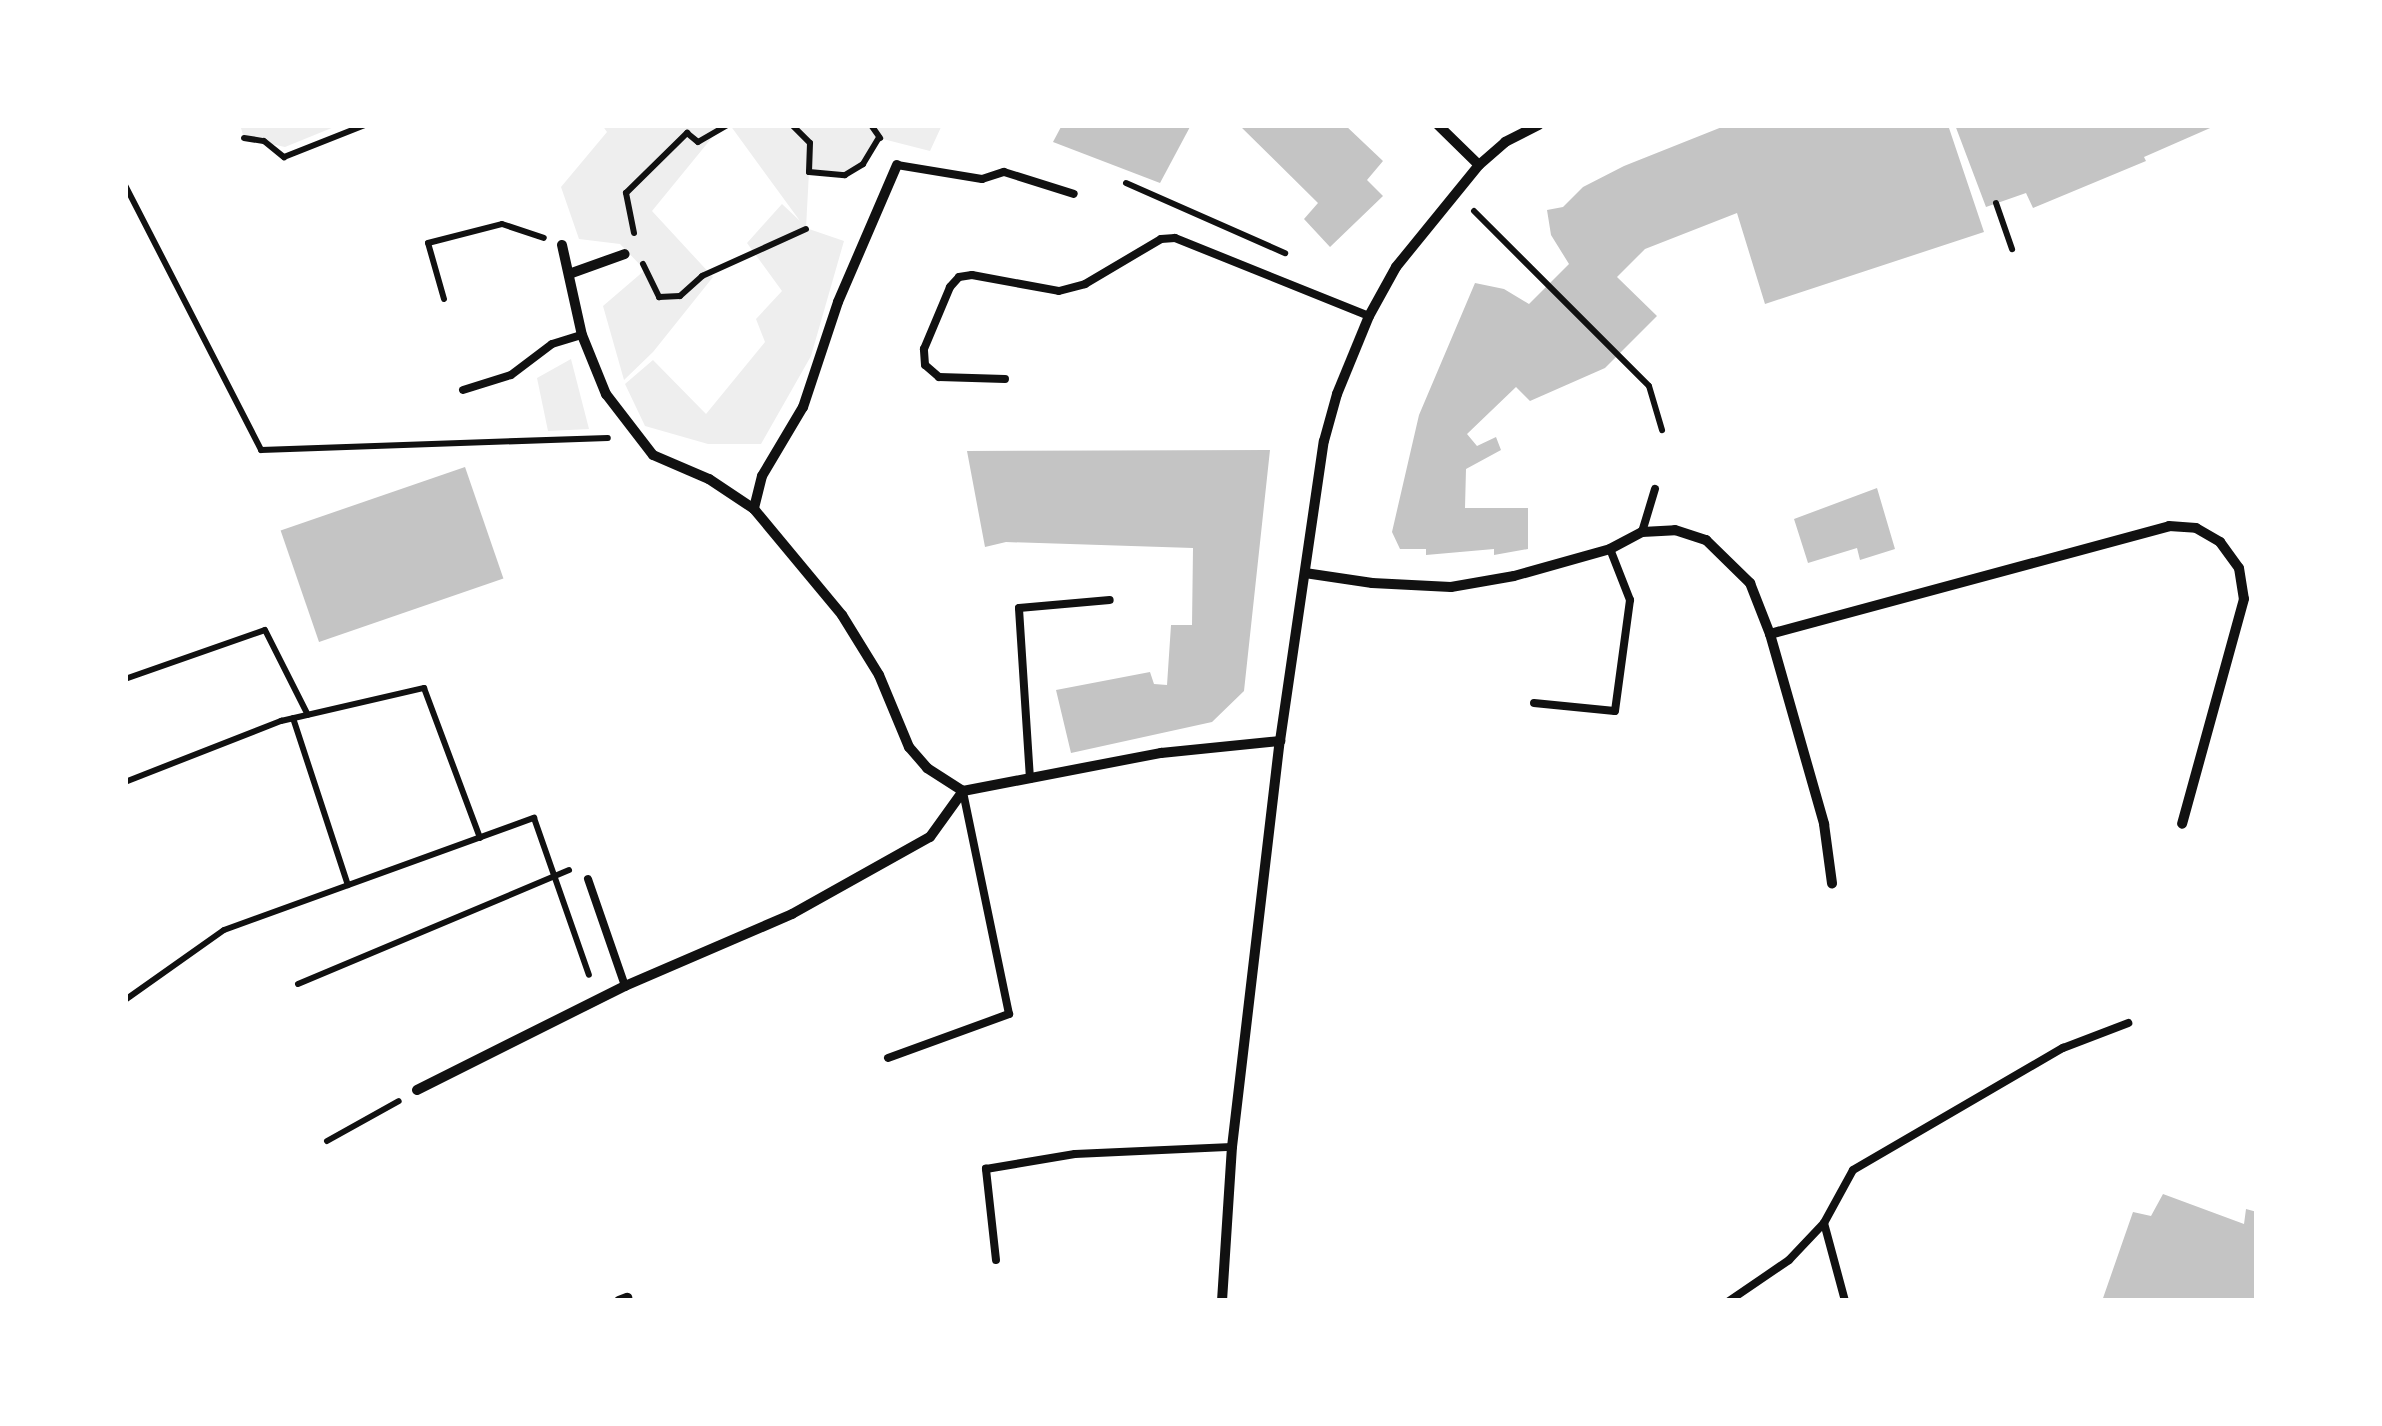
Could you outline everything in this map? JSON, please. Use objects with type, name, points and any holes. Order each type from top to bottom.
[{"type":"street","points":[[1438,125],[1479,165]]},
{"type":"street","points":[[1222,1301],[1232,1147],[1280,741],[1324,441],[1337,394],[1369,316],[1396,267],[1479,165],[1505,142],[1539,125]]},
{"type":"street","points":[[754,509],[762,476],[803,406],[838,302],[897,164]]},
{"type":"street","points":[[562,244],[582,335],[606,394],[653,455],[709,479],[754,509],[842,614],[878,675],[910,747],[927,768],[963,790],[1161,753],[1280,741]]},
{"type":"street","points":[[569,274],[624,254]]},
{"type":"street","points":[[1770,634],[2169,526],[2196,528],[2220,542],[2239,568],[2244,599],[2182,824]]},
{"type":"street","points":[[1306,572],[1372,583],[1451,587],[1514,576],[1610,549],[1642,532],[1675,530],[1706,540],[1729,558],[1750,583],[1770,634],[1824,824],[1832,883]]},
{"type":"street","points":[[417,1090],[624,986],[792,914],[930,837],[963,790]]},
{"type":"lane","points":[[897,164],[982,179],[1004,172],[1074,194]]},
{"type":"lane","points":[[1004,378],[939,378],[926,366],[924,349],[950,288],[959,277],[972,275],[1058,290],[1086,284],[1161,239],[1175,238],[1369,316]]},
{"type":"lane","points":[[464,390],[512,376],[552,344],[582,335]]},
{"type":"lane","points":[[1642,532],[1655,490]]},
{"type":"lane","points":[[1534,703],[1615,711],[1630,600],[1610,549]]},
{"type":"lane","points":[[1030,779],[1019,608],[1110,600]]},
{"type":"lane","points":[[888,1058],[1009,1014],[963,790]]},
{"type":"lane","points":[[588,879],[624,986]]},
{"type":"lane","points":[[1729,1301],[1788,1260],[1824,1222],[1853,1170],[2063,1048],[2128,1023]]},
{"type":"lane","points":[[996,1260],[986,1169],[1075,1154],[1232,1147]]},
{"type":"lane","points":[[1824,1222],[1844,1301]]},
{"type":"path","points":[[244,138],[264,140],[284,157],[365,125]]},
{"type":"path","points":[[634,238],[626,193],[687,134],[698,142],[727,125]]},
{"type":"path","points":[[792,125],[810,143],[809,172],[846,174],[864,164],[879,138]]},
{"type":"path","points":[[1126,183],[1289,254]]},
{"type":"path","points":[[125,185],[261,450],[639,437]]},
{"type":"path","points":[[1456,193],[1649,386],[1662,430]]},
{"type":"path","points":[[1996,203],[2012,249]]},
{"type":"path","points":[[444,298],[428,243],[502,224],[562,244]]},
{"type":"path","points":[[637,253],[659,297],[680,296],[702,276],[806,229]]},
{"type":"path","points":[[125,679],[265,630],[308,715]]},
{"type":"path","points":[[125,782],[293,718],[424,688],[480,838]]},
{"type":"path","points":[[293,718],[348,885]]},
{"type":"path","points":[[125,1000],[224,930],[534,818],[589,974]]},
{"type":"path","points":[[298,984],[556,875]]},
{"type":"path","points":[[327,1141],[417,1090]]},
{"type":"shaded area","points":[[240,125],[339,125],[285,147],[244,138]]},
{"type":"shaded area","points":[[602,125],[713,125],[719,129],[652,211],[713,277],[653,352],[624,380],[603,306],[645,270],[620,244],[579,239],[561,187],[607,132]]},
{"type":"shaded area","points":[[730,125],[942,125],[930,151],[879,138],[863,164],[845,175],[809,172],[806,228],[844,241],[811,356],[761,444],[708,444],[645,426],[625,384],[653,360],[706,414],[765,342],[756,319],[782,291],[747,243],[782,204],[800,221]]},
{"type":"shaded area","points":[[571,359],[589,429],[548,431],[537,378]]},
{"type":"building","points":[[1062,125],[1191,125],[1160,183],[1053,142]]},
{"type":"building","points":[[1239,125],[1345,125],[1383,161],[1367,180],[1383,196],[1330,247],[1304,219],[1318,203]]},
{"type":"building","points":[[1727,125],[1948,125],[1984,232],[1765,304],[1737,213],[1645,249],[1617,277],[1657,316],[1605,368],[1530,401],[1516,387],[1467,434],[1477,446],[1496,437],[1501,450],[1466,469],[1465,508],[1528,508],[1528,549],[1494,555],[1494,549],[1426,555],[1426,549],[1400,549],[1392,532],[1419,415],[1475,283],[1504,289],[1529,304],[1569,264],[1551,235],[1547,210],[1563,207],[1583,187],[1624,166]]},
{"type":"building","points":[[1955,125],[2217,125],[2144,157],[2146,161],[2033,208],[2026,193],[1986,207]]},
{"type":"building","points":[[1270,450],[1244,691],[1212,722],[1071,753],[1056,690],[1150,672],[1154,684],[1167,685],[1171,625],[1192,625],[1193,548],[1006,542],[985,547],[967,451]]},
{"type":"building","points":[[465,467],[503,579],[319,642],[281,530]]},
{"type":"building","points":[[1877,488],[1895,549],[1860,560],[1857,548],[1808,563],[1794,519]]},
{"type":"building","points":[[2163,1194],[2244,1224],[2246,1209],[2257,1212],[2257,1301],[2102,1301],[2133,1212],[2151,1216]]}]
